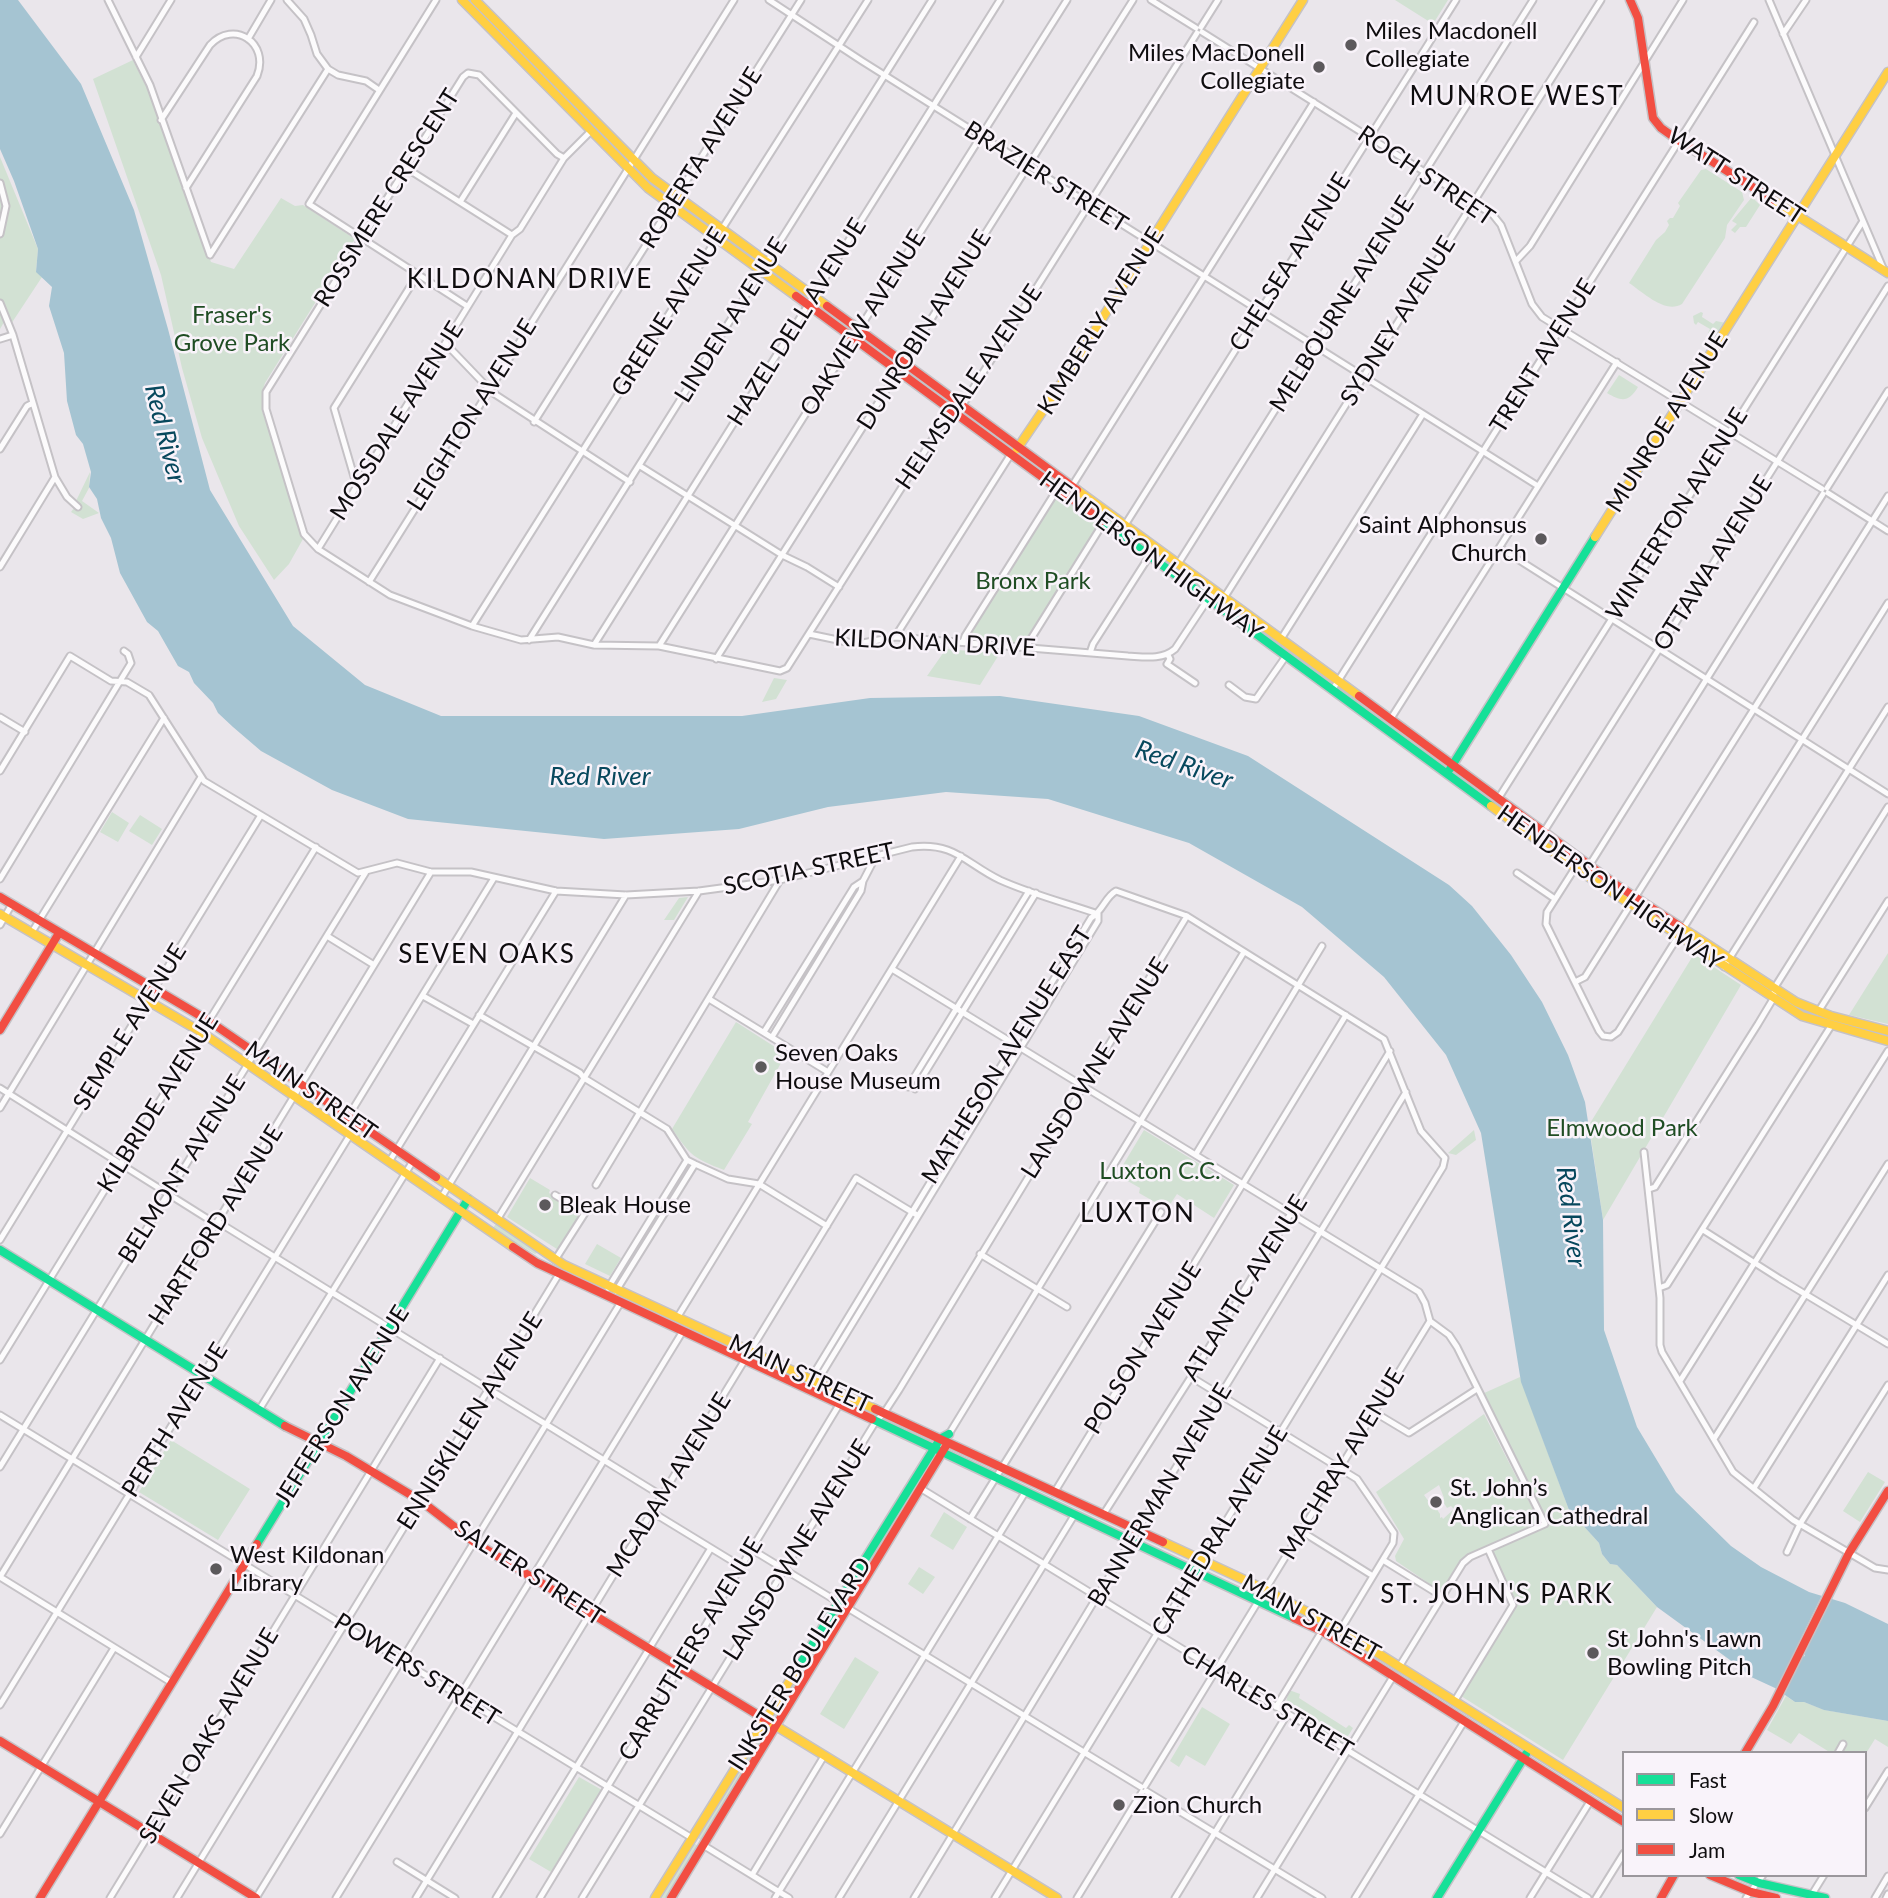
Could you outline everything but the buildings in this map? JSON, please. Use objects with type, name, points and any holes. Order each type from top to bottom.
[{"type":"main road","name":"HENDERSON HIGHWAY","points":[[462,0],[633,160],[677,196],[814,296],[898,371],[1286,656],[1391,720],[1493,808],[1575,868],[1683,928],[1796,1002],[1818,1012],[1888,1031]]},
{"type":"main road","name":"HENDERSON HIGHWAY","points":[[475,0],[521,53]]},
{"type":"main road","name":"KIMBERLY AVENUE","points":[[1011,453],[1019,447],[1303,0]]},
{"type":"main road","name":"WATT STREET","points":[[1630,0],[1638,18],[1653,118],[1661,128],[1888,273]]},
{"type":"main road","name":"MUNROE AVENUE","points":[[1450,769],[1888,72]]},
{"type":"main road","name":"HENDERSON HIGHWAY","points":[[561,93],[591,131],[628,169],[672,205],[808,304],[904,362],[1110,513],[1281,639],[1385,728],[1498,799],[1580,859],[1677,936],[1773,999],[1802,1016],[1888,1041]]},
{"type":"main road","points":[[1286,656],[1292,648]]},
{"type":"main road","name":"MAIN STREET","points":[[0,897],[209,1021],[555,1260],[1266,1590],[1328,1622],[1622,1807]]},
{"type":"main road","name":"MAIN STREET","points":[[2,918],[52,944],[201,1032],[527,1257],[620,1303],[809,1390],[841,1402],[876,1421],[1322,1631],[1622,1821]]},
{"type":"main road","points":[[0,1030],[60,933]]},
{"type":"main road","points":[[332,1123],[340,1123],[348,1117]]},
{"type":"main road","points":[[350,1135],[357,1130],[366,1129]]},
{"type":"main road","name":"JEFFERSON AVENUE","points":[[40,1898],[468,1199]]},
{"type":"main road","name":"SALTER STREET","points":[[0,1250],[259,1410],[346,1456],[421,1501],[474,1542],[1057,1898]]},
{"type":"main road","points":[[527,1257],[538,1256],[542,1251]]},
{"type":"main road","name":"INKSTER BOULEVARD","points":[[671,1898],[921,1489],[945,1439]]},
{"type":"main road","name":"INKSTER BOULEVARD","points":[[655,1898],[837,1602],[915,1479],[939,1450]]},
{"type":"main road","points":[[1746,1751],[1773,1706],[1849,1553],[1888,1491]]},
{"type":"main road","points":[[0,1741],[256,1898]]},
{"type":"main road","points":[[1437,1898],[1529,1749]]},
{"type":"main road","points":[[1661,1898],[1673,1877]]},
{"type":"main road","points":[[1714,1877],[1748,1895],[1776,1898]]},
{"type":"main road","points":[[1761,1879],[1825,1898]]},
{"type":"street","points":[[108,0],[150,85],[210,255],[328,69]]},
{"type":"street","points":[[136,57],[171,0]]},
{"type":"street","points":[[248,39],[271,0]]},
{"type":"street","points":[[287,0],[304,19],[317,54],[328,69],[338,75],[366,81],[379,90]]},
{"type":"street","points":[[436,0],[309,204],[467,306]]},
{"type":"street","name":"LEIGHTON AVENUE","points":[[369,582],[734,0]]},
{"type":"street","name":"BRAZIER STREET","points":[[769,0],[884,76],[1538,486]]},
{"type":"street","name":"ROBERTA AVENUE","points":[[534,422],[801,0]]},
{"type":"street","name":"GREENE AVENUE","points":[[472,626],[867,0]]},
{"type":"street","name":"LINDEN AVENUE","points":[[529,640],[932,0]]},
{"type":"street","name":"HAZEL DELL AVENUE","points":[[594,645],[1000,0]]},
{"type":"street","name":"OAKVIEW AVENUE","points":[[659,646],[1067,0]]},
{"type":"street","name":"DUNROBIN AVENUE","points":[[716,659],[1133,0]]},
{"type":"street","name":"ROCH STREET","points":[[1151,0],[1496,218],[1538,312],[1888,531]]},
{"type":"street","name":"HELMSDALE AVENUE","points":[[809,634],[951,410],[962,406],[1218,0]]},
{"type":"street","name":"CHELSEA AVENUE","points":[[1125,525],[1456,0]]},
{"type":"street","name":"MELBOURNE AVENUE","points":[[1172,572],[1533,0]]},
{"type":"street","name":"SYDNEY AVENUE","points":[[1218,606],[1601,0]]},
{"type":"street","points":[[1516,261],[1530,246],[1683,0]]},
{"type":"street","points":[[1769,0],[1880,264],[1888,273]]},
{"type":"street","points":[[1783,34],[1806,0]]},
{"type":"street","name":"TRENT AVENUE","points":[[1335,685],[1754,22]]},
{"type":"street","points":[[161,120],[213,41],[219,36],[230,34],[248,39],[259,54],[258,72],[186,188]]},
{"type":"street","name":"ROSSMERE CRESCENT","points":[[264,400],[268,385],[463,77],[468,73],[480,75],[557,155],[564,158]]},
{"type":"street","points":[[963,642],[1058,488],[1072,486],[1314,102]]},
{"type":"street","points":[[460,202],[516,113]]},
{"type":"street","name":"MOSSDALE AVENUE","points":[[318,549],[512,235],[520,229],[564,158],[591,131],[601,128]]},
{"type":"street","points":[[406,168],[512,235]]},
{"type":"street","points":[[0,183],[6,206],[0,234]]},
{"type":"street","name":"WINTERTON AVENUE","points":[[1493,808],[1863,222]]},
{"type":"street","points":[[357,487],[334,408],[418,274]]},
{"type":"street","name":"OTTAWA AVENUE","points":[[1538,841],[1888,286]]},
{"type":"street","points":[[0,303],[13,335],[55,477],[67,497],[78,507]]},
{"type":"street","points":[[0,339],[13,335]]},
{"type":"street","points":[[446,344],[489,389],[534,422],[582,449],[630,482]]},
{"type":"street","points":[[1385,728],[1617,362]]},
{"type":"street","points":[[1589,866],[1888,391]]},
{"type":"street","name":"KILDONAN DRIVE","points":[[264,400],[304,534],[318,549],[390,595],[472,626],[521,640],[558,637],[594,645],[659,646],[780,671],[787,668],[809,634],[857,643],[895,638],[1128,656],[1168,655]]},
{"type":"street","points":[[0,449],[27,406],[33,403]]},
{"type":"street","points":[[1275,648],[1423,414]]},
{"type":"street","name":"KIMBERLY AVENUE","points":[[895,638],[1011,453]]},
{"type":"street","points":[[640,466],[782,555],[839,587]]},
{"type":"street","points":[[0,567],[55,477]]},
{"type":"street","points":[[1575,982],[1585,977],[1888,496]]},
{"type":"street","points":[[1027,648],[1028,642],[1110,513]]},
{"type":"street","points":[[1500,548],[1888,794]]},
{"type":"street","points":[[1090,653],[1093,644],[1150,555]]},
{"type":"street","points":[[1195,682],[1167,664],[1170,659],[1168,655],[1213,590]]},
{"type":"street","points":[[1580,859],[1547,912],[1546,923],[1600,1033],[1606,1037],[1614,1035],[1888,603]]},
{"type":"street","points":[[0,879],[131,663],[124,651]]},
{"type":"street","points":[[0,771],[3,759],[24,732],[70,656],[111,681],[127,682],[146,693],[204,781],[355,871],[366,872]]},
{"type":"street","points":[[1229,685],[1245,697],[1256,699],[1286,656]]},
{"type":"street","points":[[1724,967],[1888,707]]},
{"type":"street","points":[[0,717],[24,732]]},
{"type":"street","points":[[32,933],[164,718]]},
{"type":"street","points":[[0,1108],[201,777]]},
{"type":"street","points":[[1649,1189],[1655,1187],[1773,999],[1775,987],[1888,807]]},
{"type":"street","name":"SEMPLE AVENUE","points":[[0,1240],[261,815]]},
{"type":"street","name":"SCOTIA STREET","points":[[366,872],[397,863],[431,872],[466,871],[555,891],[626,895],[699,891],[780,880],[912,847],[932,846],[950,850],[999,879],[1098,914]]},
{"type":"street","name":"KILBRIDE AVENUE","points":[[0,1360],[316,847]]},
{"type":"street","points":[[772,1037],[861,891],[863,881],[876,856]]},
{"type":"street","points":[[674,1327],[961,856]]},
{"type":"street","name":"BELMONT AVENUE","points":[[0,1467],[366,872]]},
{"type":"street","name":"HARTFORD AVENUE","points":[[0,1577],[431,872]]},
{"type":"street","points":[[1517,873],[1555,899]]},
{"type":"street","points":[[348,1117],[494,878]]},
{"type":"street","points":[[596,1185],[780,880]]},
{"type":"street","points":[[764,1032],[854,887],[863,881]]},
{"type":"street","points":[[389,1162],[555,891]]},
{"type":"street","points":[[497,1220],[699,891]]},
{"type":"street","points":[[960,1010],[1029,891]]},
{"type":"street","points":[[1098,914],[1111,893],[1116,891],[1187,916],[1384,1039],[1406,1092]]},
{"type":"street","points":[[911,1088],[1036,893]]},
{"type":"street","points":[[441,1198],[626,895]]},
{"type":"street","points":[[1818,1012],[1888,901]]},
{"type":"street","points":[[2,918],[12,904]]},
{"type":"street","name":"MATHESON AVENUE EAST","points":[[809,1390],[1091,918],[1098,914]]},
{"type":"street","name":"LANSDOWNE AVENUE","points":[[582,1898],[876,1421],[884,1413],[1187,916]]},
{"type":"street","points":[[327,936],[374,965]]},
{"type":"street","points":[[1196,1154],[1322,946]]},
{"type":"street","name":"INKSTER BOULEVARD","points":[[945,1439],[1244,951]]},
{"type":"street","points":[[892,969],[1419,1292],[1430,1321],[1449,1335],[1545,1524],[1470,1557],[1463,1563],[1257,1898]]},
{"type":"street","points":[[423,996],[473,1024]]},
{"type":"street","points":[[709,999],[828,1072]]},
{"type":"street","points":[[479,1015],[580,1073],[584,1079],[667,1129],[687,1160],[728,1179],[759,1184],[827,1226]]},
{"type":"street","name":"POLSON AVENUE","points":[[1048,1502],[1346,1015]]},
{"type":"street","points":[[1659,1288],[1667,1286],[1831,1026]]},
{"type":"street","name":"ATLANTIC AVENUE","points":[[1097,1524],[1191,1377],[1390,1051]]},
{"type":"street","points":[[1679,1381],[1888,1051]]},
{"type":"street","points":[[0,1088],[662,1496]]},
{"type":"street","name":"CATHEDRAL AVENUE","points":[[995,1898],[1445,1164],[1445,1158],[1421,1131],[1406,1092]]},
{"type":"street","name":"BANNERMAN AVENUE","points":[[914,1898],[1406,1092]]},
{"type":"street","name":"PERTH AVENUE","points":[[0,1705],[350,1135]]},
{"type":"street","points":[[1644,1152],[1659,1288],[1660,1345],[1679,1381],[1733,1472],[1800,1524],[1875,1568],[1888,1570]]},
{"type":"street","points":[[256,1898],[620,1303],[618,1289],[687,1160]]},
{"type":"street","points":[[259,1410],[413,1161]]},
{"type":"street","points":[[606,1296],[618,1289],[695,1164]]},
{"type":"street","points":[[1714,1439],[1888,1164]]},
{"type":"street","name":"MCADAM AVENUE","points":[[416,1898],[856,1178],[915,1213]]},
{"type":"street","points":[[555,1195],[585,1213],[555,1260]]},
{"type":"street","points":[[970,1519],[1161,1212]]},
{"type":"street","points":[[1703,1230],[1888,1344]]},
{"type":"street","points":[[981,1254],[1067,1307]]},
{"type":"street","name":"ENNISKILLEN AVENUE","points":[[177,1898],[565,1265]]},
{"type":"street","points":[[1754,1488],[1888,1275]]},
{"type":"street","name":"MACHRAY AVENUE","points":[[1077,1898],[1430,1321]]},
{"type":"street","points":[[336,1898],[683,1331]]},
{"type":"street","name":"SEVEN OAKS AVENUE","points":[[110,1898],[440,1358]]},
{"type":"street","points":[[1191,1377],[1357,1479],[1394,1533],[1394,1543],[1335,1639]]},
{"type":"street","points":[[1787,1552],[1800,1524],[1888,1385]]},
{"type":"street","points":[[1374,1412],[1409,1433],[1477,1389]]},
{"type":"street","name":"CARRUTHERS AVENUE","points":[[540,1898],[841,1402]]},
{"type":"street","name":"POWERS STREET","points":[[0,1415],[692,1838]]},
{"type":"street","name":"CHARLES STREET","points":[[915,1479],[921,1489],[1588,1898]]},
{"type":"street","points":[[777,1895],[1031,1482]]},
{"type":"street","points":[[839,1898],[1080,1505]]},
{"type":"street","points":[[652,1512],[742,1567]]},
{"type":"street","points":[[1301,1531],[1373,1576]]},
{"type":"street","points":[[496,1898],[711,1548]]},
{"type":"street","points":[[751,1549],[1322,1898]]},
{"type":"street","points":[[1449,1711],[1513,1605],[1488,1549]]},
{"type":"street","points":[[1383,1560],[1443,1597]]},
{"type":"street","points":[[0,1577],[172,1683]]},
{"type":"street","points":[[1276,1707],[1328,1622]]},
{"type":"street","points":[[0,1834],[114,1648]]},
{"type":"street","points":[[1355,1898],[1470,1712]]},
{"type":"street","points":[[1175,1898],[1288,1713]]},
{"type":"street","points":[[1839,1751],[1843,1744]]},
{"type":"street","points":[[752,1875],[824,1756]]},
{"type":"street","points":[[1867,1805],[1888,1771]]},
{"type":"street","points":[[1530,1898],[1596,1791]]},
{"type":"street","points":[[703,1845],[752,1875],[777,1895],[789,1898]]},
{"type":"street","points":[[1596,1898],[1622,1856]]},
{"type":"street","points":[[397,1862],[455,1898]]},
{"type":"street","points":[[1875,1898],[1888,1876]]},
{"type":"street","points":[[1811,1896],[1823,1877]]},
{"type":"street","points":[[1748,1895],[1761,1879]]},
{"type":"green space","points":[[1395,0],[1448,0],[1433,24]]},
{"type":"green space","name":"Fraser's Grove Park","points":[[133,60],[147,88],[211,262],[234,269],[281,198],[295,206],[303,205],[355,239],[265,383],[262,393],[262,410],[303,539],[289,564],[274,580],[239,526],[202,438],[182,368],[161,275],[93,79]]},
{"type":"green space","points":[[0,157],[38,249],[36,271],[42,277],[11,324],[7,317],[0,329]]},
{"type":"green space","points":[[1706,169],[1742,192],[1744,200],[1727,225],[1725,238],[1682,304],[1662,304],[1629,283],[1656,240],[1665,232],[1669,225],[1667,221],[1673,218],[1680,206],[1678,203],[1701,170]]},
{"type":"green space","points":[[1752,197],[1760,205],[1746,227],[1740,227],[1735,233],[1731,230],[1737,224],[1732,221]]},
{"type":"green space","points":[[1701,312],[1702,317],[1713,324],[1716,321],[1726,323],[1715,341],[1708,333],[1710,329],[1698,322],[1696,325],[1694,323],[1693,316]]},
{"type":"green space","points":[[1619,375],[1638,387],[1625,399],[1607,393]]},
{"type":"green space","points":[[90,472],[89,488],[82,501],[99,513],[83,519],[71,512],[74,508],[78,510],[81,505],[76,501]]},
{"type":"green space","name":"Bronx Park","points":[[1057,495],[1099,525],[1024,644],[969,641],[968,637]]},
{"type":"green space","points":[[946,649],[1000,653],[980,685],[927,676]]},
{"type":"green space","points":[[774,678],[787,680],[776,699],[762,702]]},
{"type":"green space","points":[[112,812],[129,823],[118,842],[100,832]]},
{"type":"green space","points":[[140,815],[162,829],[152,845],[129,831]]},
{"type":"green space","points":[[688,897],[674,920],[664,920],[679,898]]},
{"type":"green space","points":[[1888,953],[1888,1024],[1849,1015]]},
{"type":"green space","name":"Elmwood Park","points":[[1694,954],[1741,985],[1603,1220],[1589,1125]]},
{"type":"green space","points":[[736,1022],[786,1054],[748,1122],[752,1124],[724,1170],[694,1155],[672,1129]]},
{"type":"green space","name":"Luxton C.C.","points":[[1144,1130],[1234,1185],[1214,1218],[1177,1194],[1167,1209],[1139,1193],[1140,1188],[1117,1175]]},
{"type":"green space","points":[[1474,1130],[1476,1140],[1456,1155],[1448,1153]]},
{"type":"green space","name":"Bleak House","points":[[530,1178],[581,1213],[560,1251],[507,1217]]},
{"type":"green space","points":[[496,1224],[539,1252],[535,1254],[492,1229]]},
{"type":"green space","points":[[597,1244],[621,1258],[610,1276],[585,1264]]},
{"type":"green space","points":[[1520,1377],[1569,1510],[1599,1543],[1602,1554],[1610,1564],[1617,1565],[1657,1607],[1563,1760],[1461,1696],[1516,1605],[1492,1551],[1549,1526],[1482,1394]]},
{"type":"green space","points":[[1484,1414],[1540,1523],[1466,1555],[1440,1591],[1396,1561],[1395,1556],[1404,1539],[1376,1492]],"holes":[[[1439,1485],[1444,1498],[1442,1500],[1447,1508],[1451,1506],[1454,1509],[1443,1519],[1424,1495]]]},
{"type":"green space","points":[[171,1440],[250,1489],[218,1540],[139,1492]]},
{"type":"green space","points":[[1868,1472],[1885,1482],[1860,1522],[1843,1511]]},
{"type":"green space","points":[[916,1488],[847,1603],[844,1602],[913,1489]]},
{"type":"green space","points":[[944,1512],[967,1527],[953,1550],[930,1536]]},
{"type":"green space","points":[[919,1567],[935,1577],[923,1594],[908,1584]]},
{"type":"green space","points":[[840,1606],[844,1609],[777,1718],[775,1717],[774,1711]]},
{"type":"green space","points":[[855,1657],[879,1672],[844,1729],[820,1714]]},
{"type":"green space","points":[[1289,1690],[1300,1694],[1299,1698],[1346,1728],[1349,1725],[1353,1728],[1343,1744],[1291,1712],[1286,1702]]},
{"type":"green space","points":[[1786,1696],[1795,1702],[1804,1702],[1825,1710],[1888,1721],[1888,1747],[1875,1739],[1867,1752],[1828,1751],[1799,1733],[1791,1744],[1767,1730]]},
{"type":"green space","points":[[1202,1707],[1230,1724],[1205,1766],[1186,1755],[1179,1767],[1170,1761]]},
{"type":"green space","points":[[765,1728],[768,1729],[767,1736],[703,1840],[699,1839],[698,1836]]},
{"type":"green space","points":[[579,1777],[602,1790],[551,1872],[529,1859]]},
{"type":"green space","points":[[694,1843],[699,1847],[668,1898],[659,1898]]},
{"type":"water","name":"Red River","points":[[0,0],[18,0],[81,84],[134,210],[210,490],[293,626],[365,685],[441,716],[742,716],[870,698],[1000,696],[1139,716],[1248,756],[1449,885],[1472,906],[1511,955],[1542,1002],[1568,1055],[1585,1102],[1603,1220],[1604,1330],[1637,1427],[1676,1492],[1731,1546],[1761,1567],[1809,1592],[1845,1603],[1888,1624],[1888,1721],[1795,1702],[1775,1688],[1749,1676],[1657,1607],[1617,1565],[1610,1564],[1602,1554],[1599,1543],[1569,1510],[1521,1382],[1481,1133],[1446,1055],[1384,977],[1302,907],[1189,843],[1048,799],[946,792],[828,807],[739,829],[604,839],[408,819],[332,790],[261,751],[233,727],[194,683],[189,672],[178,666],[158,631],[147,622],[120,573],[97,499],[89,487],[91,472],[83,444],[76,435],[67,401],[64,353],[49,306],[52,287],[36,272],[38,249],[0,149]]},
{"type":"pier","points":[[1823,1593],[1833,1596],[1782,1697],[1775,1692]]},
{"type":"traffic: fast","points":[[1102,521],[1491,806]]},
{"type":"traffic: fast","points":[[1450,769],[1595,537]]},
{"type":"traffic: fast","points":[[257,1544],[468,1199]]},
{"type":"traffic: fast","points":[[0,1250],[285,1426]]},
{"type":"traffic: fast","points":[[872,1419],[1294,1618]]},
{"type":"traffic: fast","points":[[797,1669],[940,1439],[949,1434]]},
{"type":"traffic: fast","points":[[1437,1898],[1526,1754]]},
{"type":"traffic: fast","points":[[1744,1877],[1825,1898]]},
{"type":"traffic: slow","points":[[462,0],[648,188],[796,296]]},
{"type":"traffic: slow","points":[[475,0],[652,178],[827,306]]},
{"type":"traffic: slow","points":[[1017,449],[1059,387],[1303,0]]},
{"type":"traffic: slow","points":[[1595,537],[1888,72]]},
{"type":"traffic: slow","points":[[1773,200],[1888,273]]},
{"type":"traffic: slow","points":[[1077,490],[1359,696]]},
{"type":"traffic: slow","points":[[1491,806],[1575,868],[1802,1016],[1888,1041]]},
{"type":"traffic: slow","points":[[0,914],[201,1032],[513,1247]]},
{"type":"traffic: slow","points":[[1681,927],[1796,1002],[1831,1016],[1888,1031]]},
{"type":"traffic: slow","points":[[436,1177],[564,1265],[875,1409]]},
{"type":"traffic: slow","points":[[1163,1542],[1266,1590],[1341,1630],[1622,1807]]},
{"type":"traffic: slow","points":[[655,1898],[797,1669]]},
{"type":"traffic: slow","points":[[768,1721],[1057,1898]]},
{"type":"traffic: jam","points":[[1630,0],[1638,18],[1653,118],[1675,138],[1773,200]]},
{"type":"traffic: jam","points":[[796,296],[1102,521]]},
{"type":"traffic: jam","points":[[827,306],[1077,490]]},
{"type":"traffic: jam","points":[[1359,696],[1612,882],[1681,927]]},
{"type":"traffic: jam","points":[[0,897],[209,1021],[436,1177]]},
{"type":"traffic: jam","points":[[0,1030],[59,933]]},
{"type":"traffic: jam","points":[[513,1247],[537,1263],[872,1419]]},
{"type":"traffic: jam","points":[[875,1409],[1163,1542]]},
{"type":"traffic: jam","points":[[285,1426],[346,1456],[421,1501],[474,1542],[768,1721]]},
{"type":"traffic: jam","points":[[671,1898],[946,1446]]},
{"type":"traffic: jam","points":[[1746,1751],[1773,1706],[1849,1553],[1888,1491]]},
{"type":"traffic: jam","points":[[40,1898],[257,1544]]},
{"type":"traffic: jam","points":[[1294,1618],[1322,1631],[1622,1821]]},
{"type":"traffic: jam","points":[[0,1741],[256,1898]]},
{"type":"traffic: jam","points":[[1661,1898],[1673,1877]]},
{"type":"traffic: jam","points":[[1715,1877],[1751,1892],[1776,1898]]},
{"type":"place","name":"Miles Macdonell Collegiate","points":[[1351,45]]},
{"type":"place","name":"Miles MacDonell Collegiate","points":[[1319,67]]},
{"type":"place","name":"Saint Alphonsus Church","points":[[1541,539]]},
{"type":"place","name":"Seven Oaks House Museum","points":[[761,1067]]},
{"type":"place","name":"Bleak House","points":[[545,1205]]},
{"type":"place","name":"St. John’s Anglican Cathedral","points":[[1436,1502]]},
{"type":"place","name":"West Kildonan Library","points":[[216,1569]]},
{"type":"place","name":"St John's Lawn Bowling Pitch","points":[[1593,1653]]},
{"type":"place","name":"Zion Church","points":[[1119,1805]]},
{"type":"district","name":"MUNROE WEST","points":[[1517,97]]},
{"type":"district","name":"KILDONAN DRIVE","points":[[530,280]]},
{"type":"district","name":"SEVEN OAKS","points":[[487,955]]},
{"type":"district","name":"LUXTON","points":[[1138,1214]]},
{"type":"district","name":"ST. JOHN'S PARK","points":[[1497,1595]]}]
